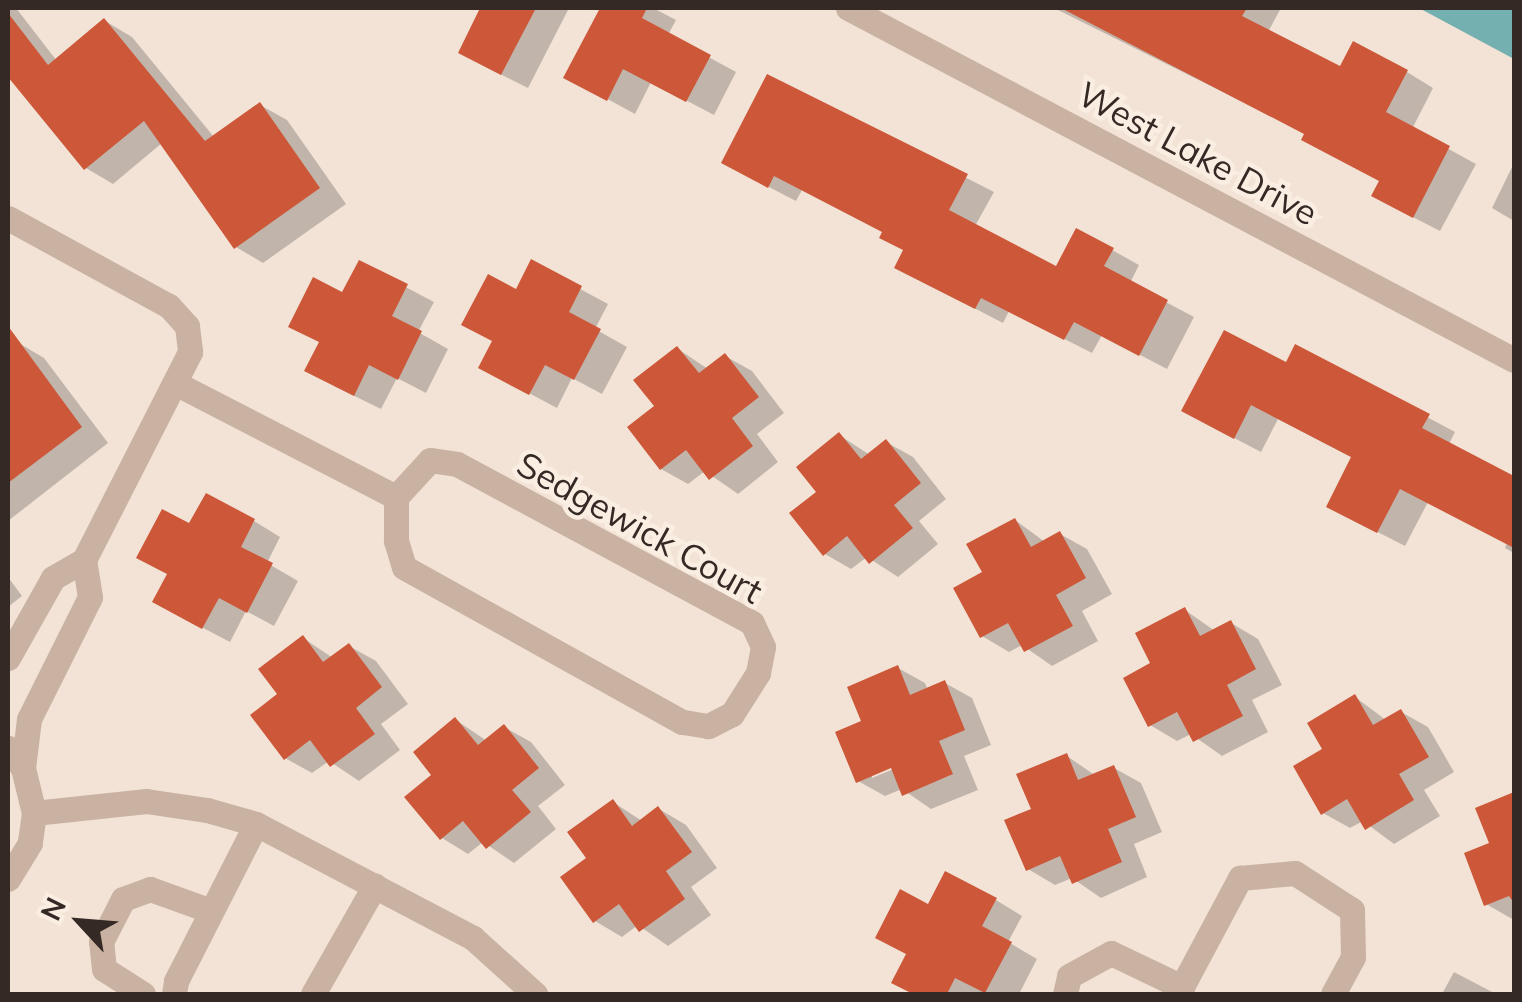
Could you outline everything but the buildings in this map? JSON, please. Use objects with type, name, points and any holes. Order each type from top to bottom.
[{"type":"street","name":"West Lake Drive","points":[[848,8],[1514,360]]},
{"type":"street","points":[[8,218],[169,306],[187,326],[190,352],[84,560],[53,578],[8,658]]},
{"type":"street","points":[[177,384],[396,496]]},
{"type":"street","name":"Sedgewick Court","points":[[430,460],[457,464],[752,623],[763,647],[758,673],[732,714],[708,726],[682,722],[404,566],[396,540],[396,496],[430,460]]},
{"type":"street","points":[[8,879],[30,843],[34,813],[15,758],[29,718],[90,598],[84,560]]},
{"type":"street","points":[[34,813],[146,801],[207,810],[256,824],[473,938],[535,994]]},
{"type":"street","points":[[174,994],[256,824]]},
{"type":"street","points":[[1066,994],[1069,976],[1111,953],[1180,991],[1240,878],[1295,874],[1352,910],[1354,957],[1334,994]]},
{"type":"street","points":[[313,994],[375,885]]},
{"type":"street","points":[[143,994],[104,970],[101,942],[124,898],[150,889],[211,911]]},
{"type":"water","points":[[1419,8],[1514,8],[1514,59]]}]
